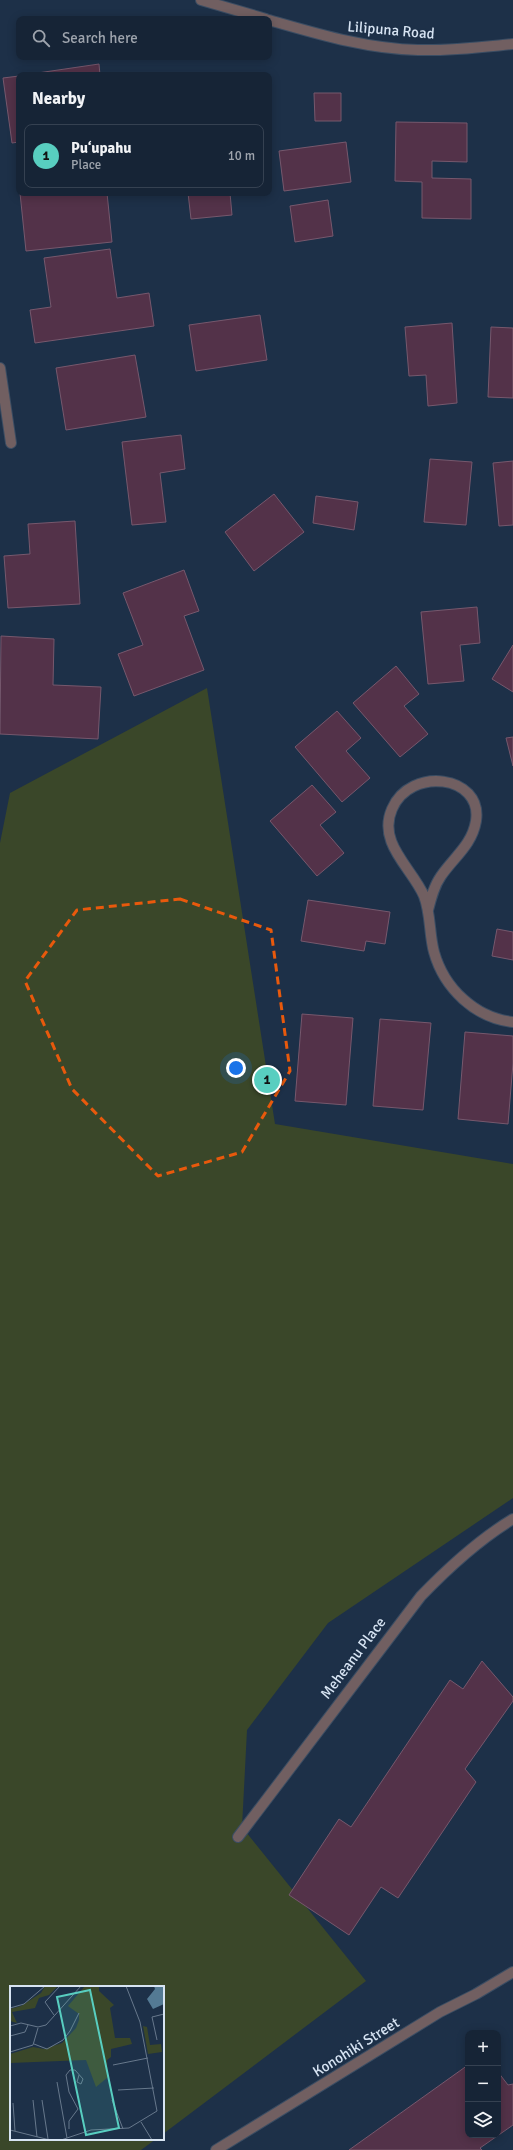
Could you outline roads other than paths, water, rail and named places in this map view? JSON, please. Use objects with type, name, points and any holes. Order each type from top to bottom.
[{"type":"street","name":"Lilipuna Road","points":[[202,0],[258,16]]},
{"type":"street","name":"Lilipuna Road","points":[[272,20],[341,41],[383,47],[418,50],[453,50],[513,44]]},
{"type":"street","points":[[0,368],[11,443]]},
{"type":"street","points":[[428,910],[432,892],[440,877],[464,850],[472,836],[476,820],[476,804],[468,794],[458,786],[446,782],[433,781],[420,783],[409,788],[398,798],[391,810],[388,823],[389,837],[394,850],[419,886],[428,910],[434,952],[441,971],[452,989],[467,1003],[485,1014],[504,1021],[513,1022]]},
{"type":"street","name":"Meheanu Place","points":[[238,1837],[421,1596],[448,1568],[478,1542],[513,1519]]},
{"type":"street","name":"Konohiki Street","points":[[216,2150],[440,2012],[476,1994],[513,1972]]},
{"type":"place","name":"Puʻupahu","points":[[267,1080]]}]
